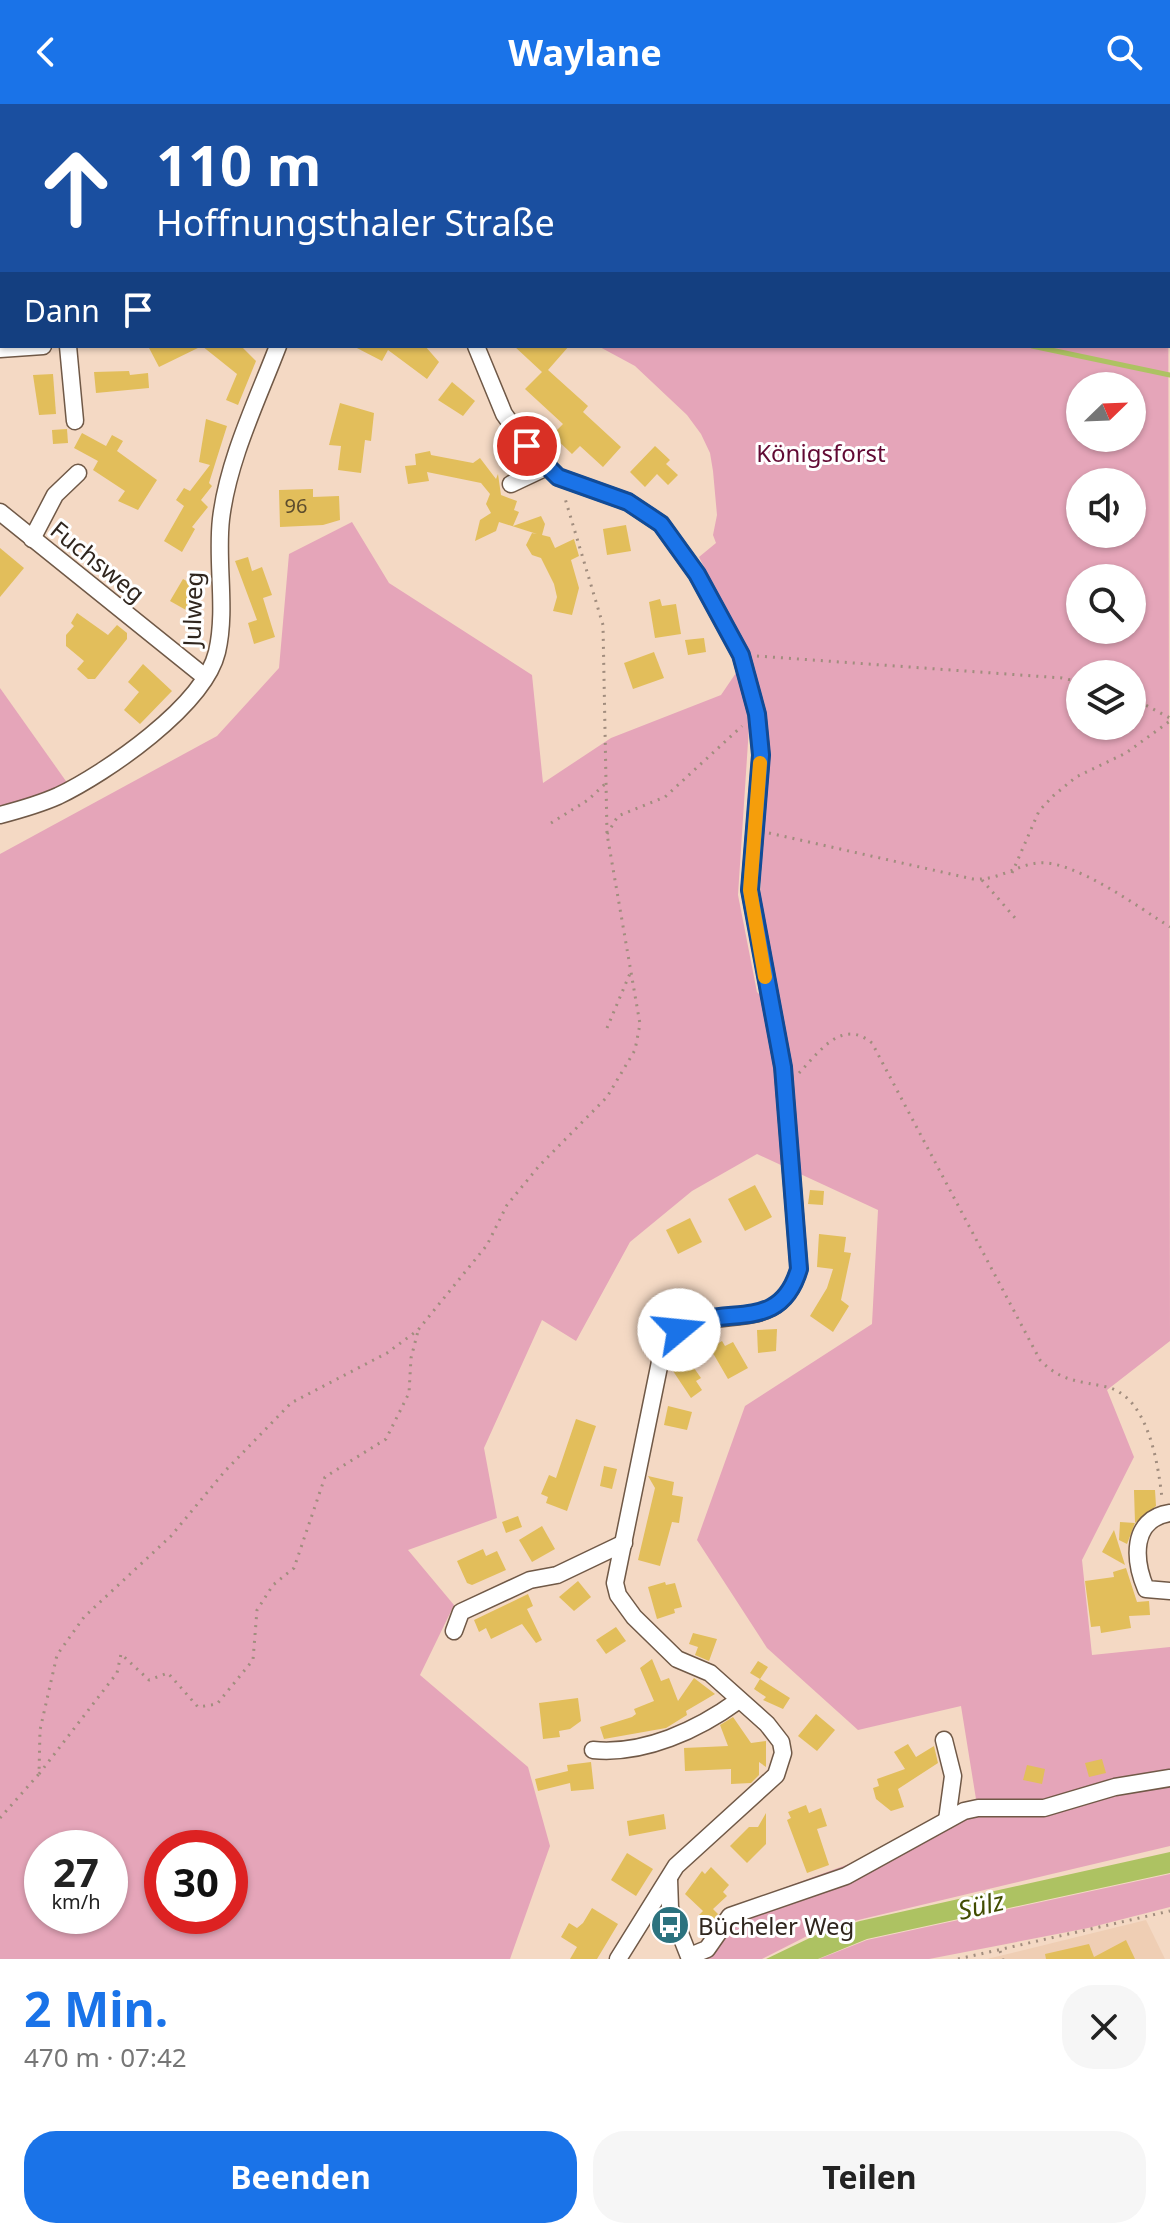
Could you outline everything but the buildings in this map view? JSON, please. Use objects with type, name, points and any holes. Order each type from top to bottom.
[{"type":"street","points":[[68,348],[75,421]]},
{"type":"street","name":"Julweg","points":[[0,815],[57,796],[101,770],[175,712],[205,677],[217,653],[220,627],[221,516],[242,440],[277,348]]},
{"type":"street","points":[[477,348],[504,414],[552,472],[628,502],[661,524],[697,574],[741,655],[757,714],[761,755],[750,890],[785,1087],[788,1161],[800,1241],[796,1281],[775,1306],[763,1312],[688,1324],[663,1347],[615,1583],[624,1605],[677,1659],[710,1673],[775,1733],[783,1753],[782,1764],[776,1775],[695,1846],[670,1878],[618,1959]]},
{"type":"street","points":[[511,484],[552,472]]},
{"type":"street","points":[[32,539],[55,495],[78,473]]},
{"type":"street","name":"Fuchsweg","points":[[0,512],[205,677]]},
{"type":"street","points":[[1167,1513],[1142,1531],[1137,1544],[1137,1561],[1146,1589],[1170,1591]]},
{"type":"street","points":[[454,1631],[461,1612],[530,1580],[557,1575],[624,1543]]},
{"type":"street","points":[[593,1750],[618,1752],[669,1737],[712,1720],[739,1700]]},
{"type":"street","points":[[944,1740],[953,1776],[946,1807],[947,1820]]},
{"type":"street","points":[[670,1878],[670,1908],[690,1957],[707,1949],[730,1916],[846,1876],[947,1820],[978,1808],[1044,1808],[1115,1787],[1170,1778]]},
{"type":"path","points":[[39,1774],[40,1730],[57,1655],[84,1617],[171,1536],[225,1471],[291,1403],[387,1353],[418,1330],[487,1245],[507,1205],[539,1166],[607,1097],[635,1050],[640,1024],[607,834],[603,625],[552,472]]},
{"type":"path","points":[[741,655],[1066,679]]},
{"type":"path","points":[[1012,873],[1039,811],[1053,796],[1076,777],[1126,753],[1170,720],[1146,706]]},
{"type":"path","points":[[607,834],[618,816],[665,797],[743,726],[746,716]]},
{"type":"path","points":[[551,823],[588,800],[606,783]]},
{"type":"path","points":[[753,830],[982,880],[1037,863],[1055,863],[1098,883],[1170,927]]},
{"type":"path","points":[[982,880],[1016,919]]},
{"type":"path","points":[[607,1028],[632,967]]},
{"type":"path","points":[[785,1087],[830,1040],[846,1032],[863,1035],[872,1043],[1040,1360],[1067,1381],[1105,1387],[1124,1394],[1133,1404],[1158,1464],[1167,1513]]},
{"type":"path","points":[[0,1818],[39,1774],[117,1673],[121,1654],[149,1680],[168,1673],[189,1692],[198,1707],[217,1704],[253,1660],[257,1610],[273,1585],[294,1568],[325,1477],[386,1439],[409,1393],[411,1358],[418,1330]]},
{"type":"path","points":[[958,1959],[1170,1911]]},
{"type":"path","points":[[1000,1951],[1003,1959]]},
{"type":"shaded area","points":[[1146,1920],[1165,1959],[987,1959]]},
{"type":"green space","name":"Königsforst","points":[[602,348],[1168,348],[1170,1341],[1107,1390],[1134,1457],[1082,1560],[1092,1655],[1170,1647],[1170,1846],[854,1921],[815,1932],[762,1959],[691,1959],[726,1909],[849,1864],[976,1799],[961,1706],[858,1730],[767,1648],[697,1540],[745,1406],[872,1324],[878,1210],[757,1154],[692,1191],[630,1242],[576,1341],[542,1320],[484,1448],[497,1518],[408,1550],[454,1605],[420,1675],[528,1767],[550,1846],[510,1959],[0,1959],[0,854],[217,736],[279,668],[289,554],[352,522],[389,583],[532,675],[543,783],[611,738],[721,695],[740,667],[749,727],[738,895],[757,992],[777,1012],[760,896],[768,753],[755,669],[699,557],[716,543],[713,535],[717,515],[710,453],[687,415],[635,366]]},
{"type":"green space","points":[[0,688],[68,784],[0,808]]},
{"type":"green space","points":[[1170,1874],[1170,1907],[1088,1928],[929,1959],[819,1959],[867,1940]]},
{"type":"water","name":"Sülz","points":[[1170,1852],[1170,1873],[867,1939],[818,1959],[766,1959],[820,1933],[860,1921]]},
{"type":"waterway","points":[[1042,348],[1170,375]]},
{"type":"slow traffic","points":[[760,763],[750,890],[765,977]]},
{"type":"place","name":"Bücheler Weg","points":[[670,1925]]},
{"type":"route","points":[[527,446],[558,477],[628,502],[649,514],[675,540],[722,616],[741,655],[757,714],[761,755],[750,890],[783,1067],[788,1161],[800,1241],[799,1269],[796,1281],[775,1306],[746,1316],[688,1324],[679,1330]]}]
